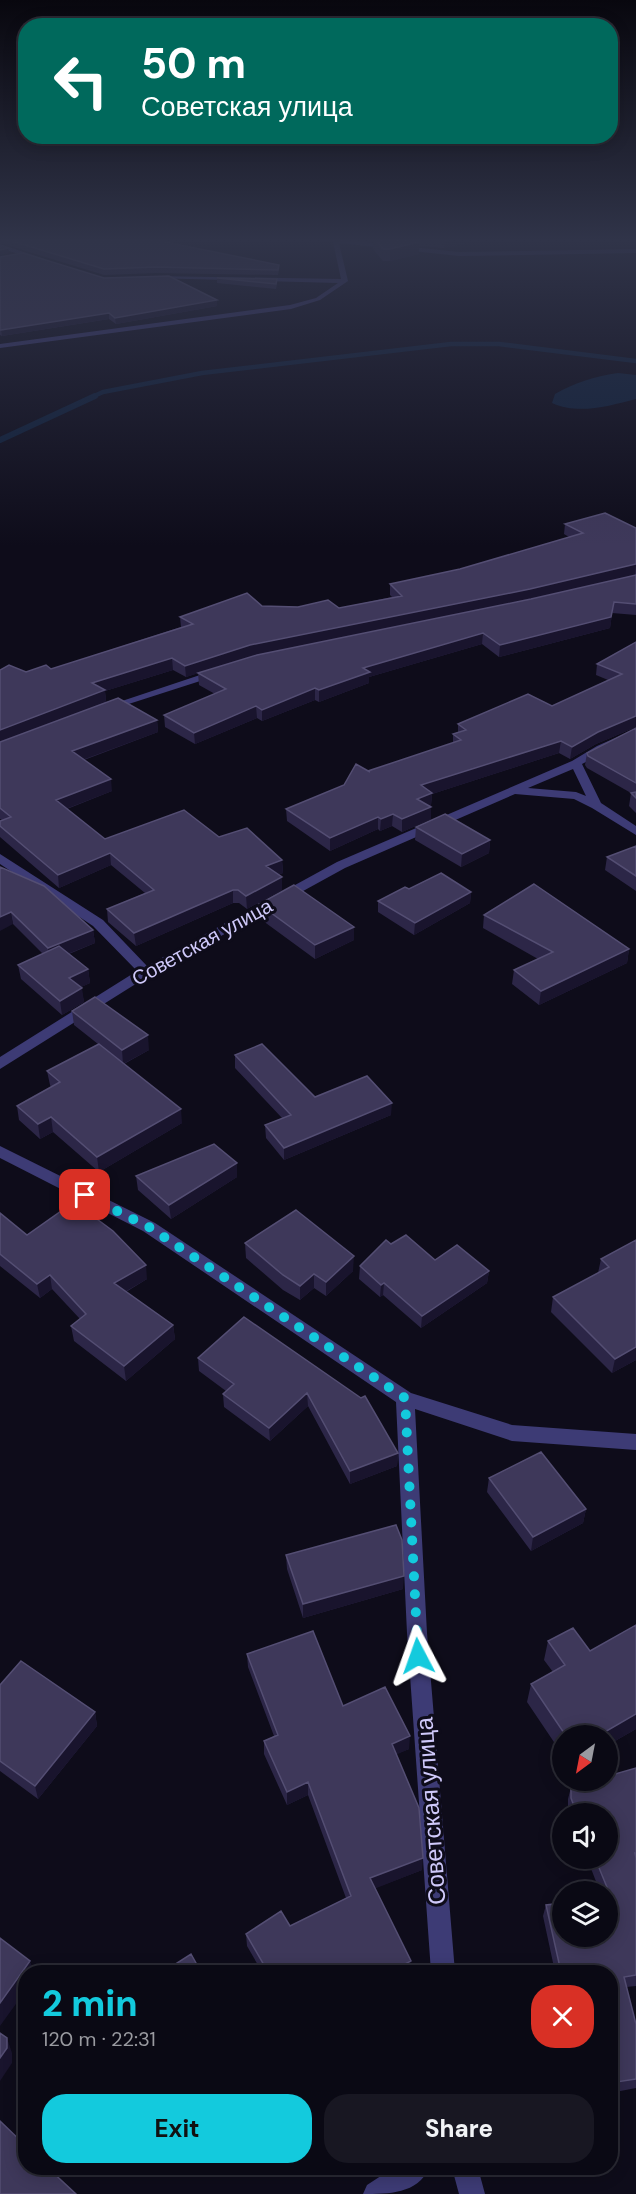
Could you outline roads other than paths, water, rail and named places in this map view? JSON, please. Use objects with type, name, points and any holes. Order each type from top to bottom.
[{"type":"street","points":[[0,346],[34,341]]},
{"type":"street","points":[[92,712],[234,667]]},
{"type":"street","name":"Советская улица","points":[[0,1064],[146,972],[340,865],[576,763],[601,748],[636,732]]},
{"type":"street","points":[[576,763],[596,805]]},
{"type":"street","points":[[513,791],[576,796],[596,805],[636,831]]},
{"type":"street","points":[[0,858],[98,923],[146,972]]},
{"type":"street","points":[[0,1151],[149,1227],[405,1398],[512,1433],[636,1442]]},
{"type":"street","name":"Советская улица","points":[[405,1398],[417,1633],[442,1965]]},
{"type":"street","points":[[376,2194],[405,2175]]},
{"type":"street","points":[[467,2175],[472,2194]]},
{"type":"water","points":[[618,373],[636,375],[636,399],[604,407],[583,409],[562,407],[552,403],[555,394],[570,386]]},
{"type":"waterway","points":[[92,397],[103,392],[202,373],[451,344],[499,344],[636,361]]},
{"type":"waterway","points":[[0,440],[95,396]]}]
